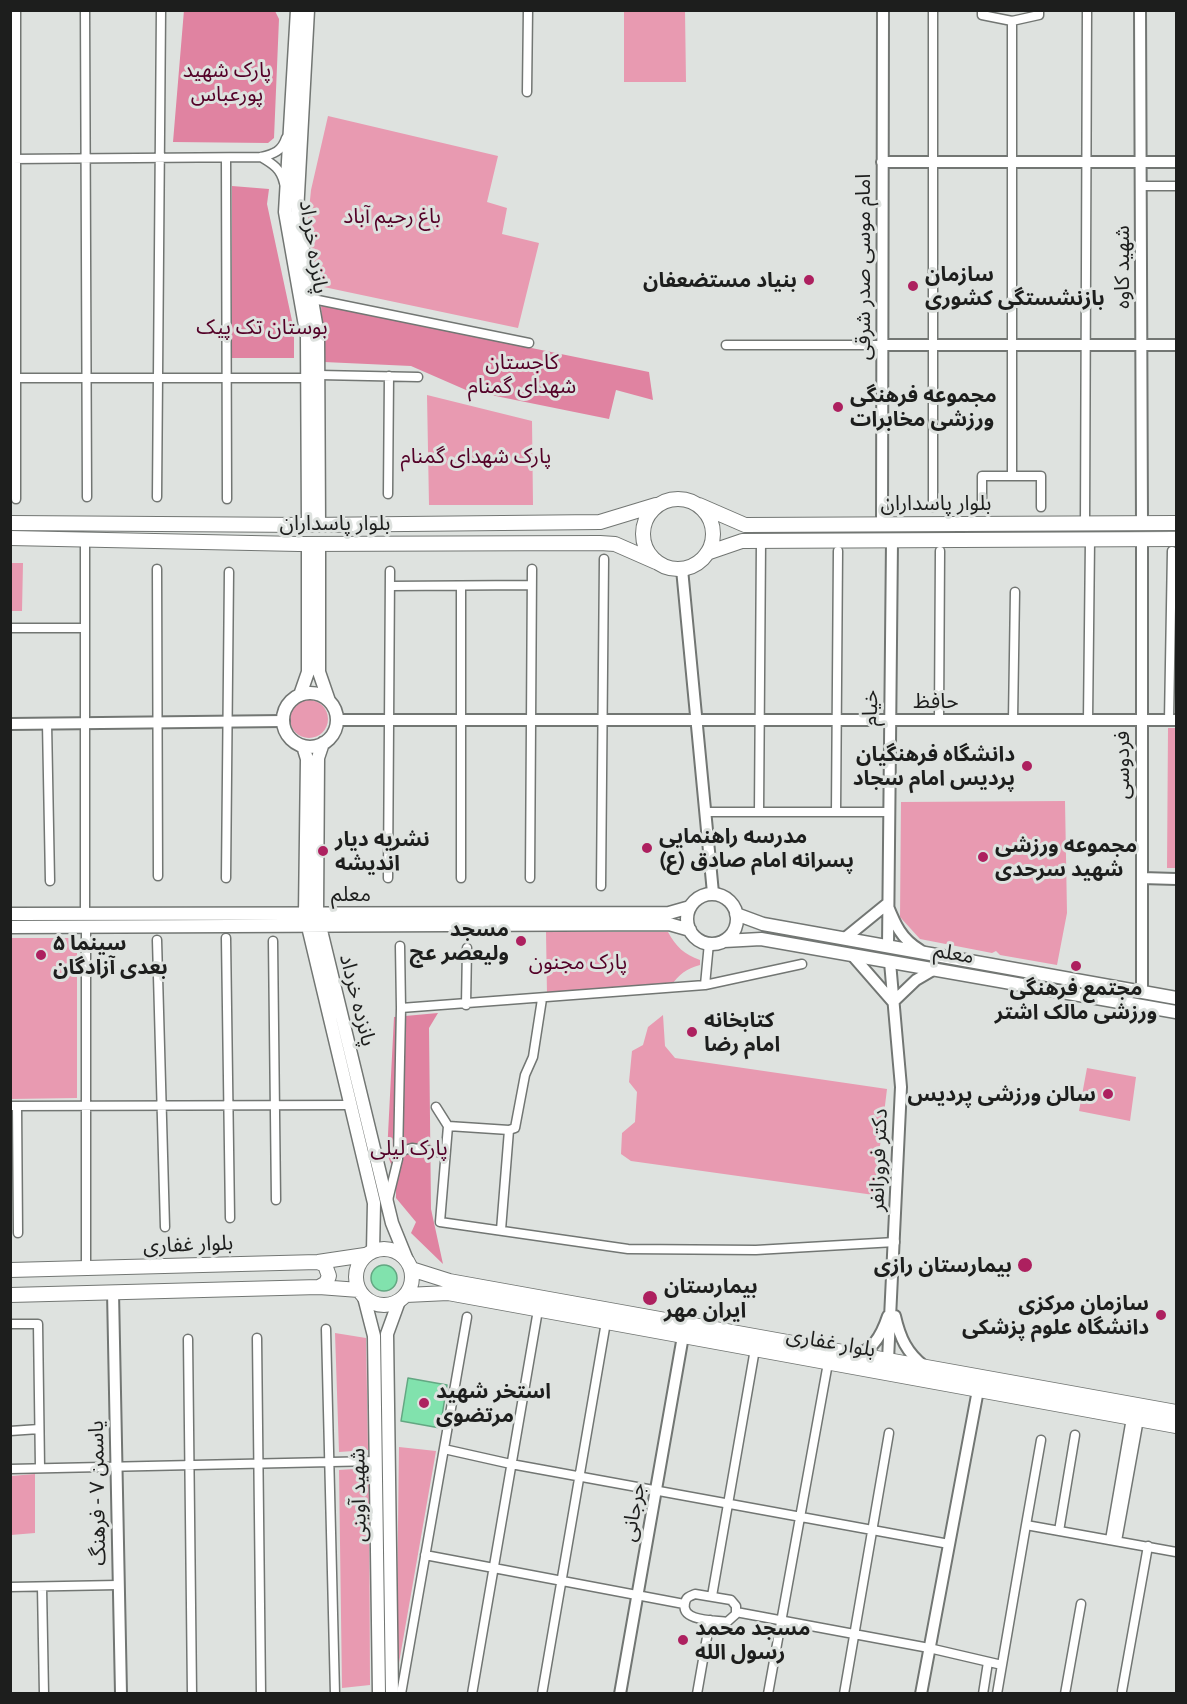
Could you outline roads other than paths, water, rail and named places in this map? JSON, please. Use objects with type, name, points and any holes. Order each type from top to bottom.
[{"type":"main road","points":[[287,10],[301,27],[318,10]]},
{"type":"main road","name":"پانزده خرداد","points":[[297,10],[301,27],[297,94],[297,213],[313,299],[313,525]]},
{"type":"main road","name":"پانزده خرداد","points":[[301,27],[308,10]]},
{"type":"main road","name":"پانزده خرداد","points":[[297,94],[289,129],[286,190],[288,235],[314,376]]},
{"type":"main road","points":[[673,498],[682,498],[699,505],[706,512],[713,529],[707,553],[699,562],[682,569],[673,569],[656,562],[645,547],[643,529],[650,512],[656,505],[673,498]]},
{"type":"main road","name":"بلوار پاسداران","points":[[10,523],[313,525],[600,522],[656,505]]},
{"type":"main road","name":"بلوار پاسداران","points":[[699,505],[745,525],[1176,523]]},
{"type":"main road","points":[[313,525],[308,672],[300,695],[286,708],[284,721],[292,739],[303,746],[323,743],[333,734],[337,720],[320,672],[313,544]]},
{"type":"main road","name":"بلوار پاسداران","points":[[10,538],[313,544],[600,543],[615,544],[656,562]]},
{"type":"main road","name":"بلوار پاسداران","points":[[707,553],[742,541],[1142,539],[1174,545]]},
{"type":"main road","points":[[300,695],[316,694],[329,701]]},
{"type":"main road","name":"پانزده خرداد","points":[[323,743],[318,758],[312,920],[387,1204],[409,1264]]},
{"type":"main road","name":"پانزده خرداد","points":[[303,746],[308,759],[312,920],[375,1203],[369,1253]]},
{"type":"main road","points":[[712,893],[728,899],[736,914],[736,926],[724,941],[709,943],[696,938],[687,921],[690,907],[700,896],[712,893]]},
{"type":"main road","name":"معلم","points":[[10,927],[85,921],[312,920],[669,913],[690,907]]},
{"type":"main road","name":"معلم","points":[[736,914],[763,924],[1176,998]]},
{"type":"main road","name":"معلم","points":[[10,915],[85,921]]},
{"type":"main road","name":"معلم","points":[[312,920],[669,924],[690,930]]},
{"type":"main road","name":"معلم","points":[[724,941],[761,939],[1176,1012]]},
{"type":"main road","points":[[10,1295],[319,1287],[361,1293],[381,1305],[402,1298],[412,1278],[409,1264],[392,1250],[369,1253],[357,1268],[361,1293]]},
{"type":"main road","name":"بلوار غفاری","points":[[10,1270],[318,1262],[369,1253]]},
{"type":"main road","points":[[318,1262],[325,1265],[329,1272],[326,1283],[319,1287]]},
{"type":"main road","name":"بلوار غفاری","points":[[409,1264],[449,1281],[1176,1412]]},
{"type":"main road","name":"شهید آوینی","points":[[361,1293],[374,1336],[379,1694]]},
{"type":"main road","name":"بلوار غفاری","points":[[402,1298],[448,1293],[1176,1426]]},
{"type":"main road","name":"شهید آوینی","points":[[392,1694],[387,1334],[402,1298]]},
{"type":"street","points":[[16,10],[13,159],[16,263],[13,378],[16,499]]},
{"type":"street","points":[[85,10],[87,497]]},
{"type":"street","points":[[157,497],[161,10]]},
{"type":"street","points":[[527,92],[528,10]]},
{"type":"street","name":"امام موسی صدر شرقی","points":[[882,525],[883,10]]},
{"type":"street","points":[[933,10],[933,507]]},
{"type":"street","points":[[982,10],[982,15],[1012,21],[1039,15],[1039,10]]},
{"type":"street","points":[[1085,524],[1087,10]]},
{"type":"street","name":"شهید کاوه","points":[[1140,10],[1142,524]]},
{"type":"street","points":[[1012,21],[1012,476]]},
{"type":"street","points":[[13,159],[261,158],[274,154],[283,146],[289,129]]},
{"type":"street","points":[[226,158],[227,499]]},
{"type":"street","points":[[261,158],[275,165],[282,174],[286,190]]},
{"type":"street","points":[[882,162],[1176,162]]},
{"type":"street","points":[[1141,186],[1176,186]]},
{"type":"street","points":[[313,299],[529,343]]},
{"type":"street","points":[[726,345],[1176,345]]},
{"type":"street","points":[[388,494],[389,376]]},
{"type":"street","points":[[13,378],[418,377]]},
{"type":"street","points":[[982,507],[982,476],[1012,476],[1041,476],[1041,507]]},
{"type":"street","name":"فردوسی","points":[[1142,539],[1142,991]]},
{"type":"street","points":[[85,540],[86,1268]]},
{"type":"street","points":[[1088,720],[1090,540]]},
{"type":"street","points":[[759,812],[761,541]]},
{"type":"street","name":"خیام","points":[[888,946],[892,541]]},
{"type":"street","points":[[1173,720],[1174,545]]},
{"type":"street","points":[[837,812],[838,551]]},
{"type":"street","points":[[939,720],[940,551]]},
{"type":"street","points":[[601,886],[604,720],[603,559]]},
{"type":"street","points":[[157,569],[158,876]]},
{"type":"street","points":[[530,878],[532,569]]},
{"type":"street","points":[[682,569],[712,893]]},
{"type":"street","points":[[388,878],[390,571]]},
{"type":"street","points":[[226,878],[229,572]]},
{"type":"street","points":[[390,586],[531,585]]},
{"type":"street","points":[[460,586],[460,878]]},
{"type":"street","points":[[1013,720],[1015,592]]},
{"type":"street","points":[[10,628],[84,628]]},
{"type":"street","name":"حافظ","points":[[337,720],[1173,720]]},
{"type":"street","points":[[10,724],[284,721]]},
{"type":"street","points":[[47,723],[50,881]]},
{"type":"street","points":[[705,812],[889,812]]},
{"type":"street","points":[[1142,879],[1176,879]]},
{"type":"street","points":[[844,939],[887,904],[896,927],[909,944],[924,953]]},
{"type":"street","points":[[226,938],[230,1218]]},
{"type":"street","points":[[157,940],[165,1227]]},
{"type":"street","points":[[273,941],[273,1105],[276,1200]]},
{"type":"street","points":[[705,985],[709,943]]},
{"type":"street","points":[[387,1204],[398,1152],[400,946]]},
{"type":"street","points":[[466,1005],[467,948]]},
{"type":"street","points":[[852,955],[893,1002],[916,980],[933,970]]},
{"type":"street","name":"دکتر فروزانفر","points":[[888,1360],[901,1087],[890,962]]},
{"type":"street","points":[[401,1008],[466,1005],[705,985],[802,964]]},
{"type":"street","points":[[448,1126],[509,1130],[517,1124],[525,1075],[533,1058],[542,999]]},
{"type":"street","points":[[18,1233],[18,1165],[14,1106],[352,1105]]},
{"type":"street","points":[[436,1107],[448,1126],[440,1222],[628,1249],[756,1250],[895,1242]]},
{"type":"street","points":[[501,1230],[509,1130]]},
{"type":"street","points":[[398,1152],[412,1148],[445,1153]]},
{"type":"street","name":"یاسمن ۷ - فرهنگ","points":[[112,1292],[120,1694]]},
{"type":"street","points":[[849,1353],[861,1353],[875,1341],[886,1324],[892,1304]]},
{"type":"street","points":[[892,1304],[905,1346],[911,1356],[925,1367]]},
{"type":"street","points":[[472,1694],[538,1310]]},
{"type":"street","points":[[401,1694],[467,1317]]},
{"type":"street","points":[[542,1694],[606,1322]]},
{"type":"street","points":[[10,1324],[38,1324],[40,1468]]},
{"type":"street","points":[[326,1329],[335,1694]]},
{"type":"street","name":"جرجانی","points":[[620,1694],[683,1336]]},
{"type":"street","points":[[256,1338],[261,1694]]},
{"type":"street","points":[[188,1339],[192,1694]]},
{"type":"street","points":[[712,1596],[755,1349]]},
{"type":"street","points":[[768,1694],[828,1363]]},
{"type":"street","points":[[921,1694],[978,1390]]},
{"type":"street","points":[[1114,1540],[1135,1419]]},
{"type":"street","points":[[10,1431],[39,1429]]},
{"type":"street","points":[[844,1694],[889,1433]]},
{"type":"street","points":[[1059,1531],[1075,1435]]},
{"type":"street","points":[[998,1694],[1041,1440]]},
{"type":"street","points":[[444,1449],[579,1477],[949,1544]]},
{"type":"street","points":[[10,1469],[377,1461]]},
{"type":"street","points":[[1026,1525],[1176,1549]]},
{"type":"street","points":[[1122,1691],[1148,1546]]},
{"type":"street","points":[[425,1555],[684,1604]]},
{"type":"street","points":[[10,1587],[118,1585]]},
{"type":"street","points":[[42,1587],[44,1694]]},
{"type":"street","points":[[691,1595],[712,1596],[731,1600],[736,1606],[736,1612],[728,1622],[710,1620],[691,1617],[684,1604],[691,1595]]},
{"type":"street","points":[[1065,1694],[1081,1604]]},
{"type":"street","points":[[736,1612],[929,1648],[1002,1665]]},
{"type":"street","points":[[697,1694],[710,1620]]},
{"type":"street","points":[[984,1694],[988,1662]]},
{"type":"place","name":"بنیاد مستضعفان","points":[[809,280]]},
{"type":"place","name":"سازمان بازنشستگی کشوری","points":[[913,286]]},
{"type":"place","name":"مجموعه فرهنگی ورزشی مخابرات","points":[[838,407]]},
{"type":"place","name":"دانشگاه فرهنگیان پردیس امام سجاد","points":[[1027,766]]},
{"type":"place","name":"مدرسه راهنمایی پسرانه امام صادق (ع)","points":[[647,848]]},
{"type":"place","name":"نشریه دیار اندیشه","points":[[323,851]]},
{"type":"place","name":"مجموعه ورزشی شهید سرحدی","points":[[983,857]]},
{"type":"place","name":"مسجد ولیعصر عج","points":[[521,941]]},
{"type":"place","name":"سینما ۵ بعدی آزادگان","points":[[41,955]]},
{"type":"place","name":"مجتمع فرهنگی ورزشی مالک اشتر","points":[[1076,966]]},
{"type":"place","name":"کتابخانه امام رضا","points":[[692,1032]]},
{"type":"place","name":"سالن ورزشی پردیس","points":[[1108,1094]]},
{"type":"place","name":"بیمارستان رازی","points":[[1025,1265]]},
{"type":"place","name":"بیمارستان ایران مهر","points":[[650,1298]]},
{"type":"place","name":"سازمان مرکزی دانشگاه علوم پزشکی","points":[[1161,1315]]},
{"type":"place","name":"استخر شهید مرتضوی","points":[[424,1403]]},
{"type":"place","name":"مسجد محمد رسول الله","points":[[683,1640]]},
{"type":"park label","name":"پارک شهید پورعباس","points":[[227,82]]},
{"type":"park label","name":"باغ رحیم آباد","points":[[392,216]]},
{"type":"park label","name":"بوستان تک پیک","points":[[262,327]]},
{"type":"park label","name":"کاجستان شهدای گمنام","points":[[522,374]]},
{"type":"park label","name":"پارک شهدای گمنام","points":[[476,456]]},
{"type":"park label","name":"پارک مجنون","points":[[578,962]]},
{"type":"park label","name":"پارک لیلی","points":[[409,1148]]}]
